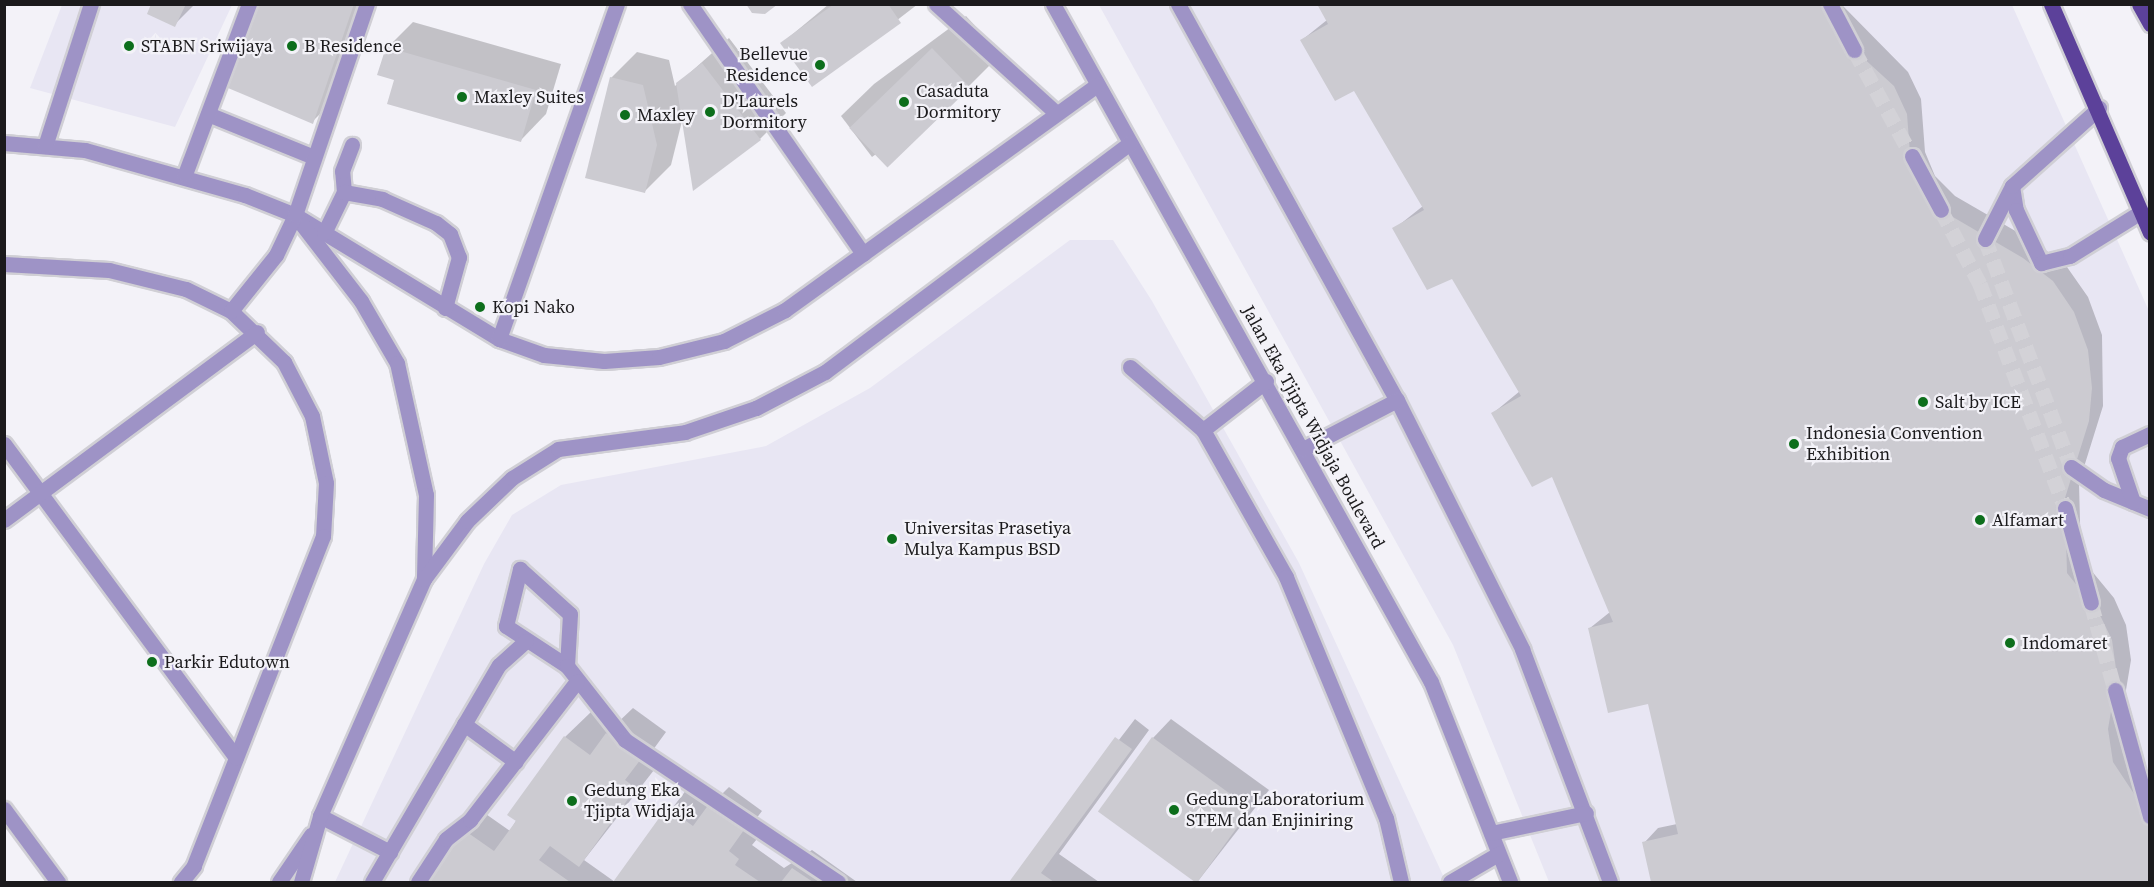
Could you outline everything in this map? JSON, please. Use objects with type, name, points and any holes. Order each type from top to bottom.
[{"type":"main road","points":[[2051,4],[2099,108],[2150,233]]},
{"type":"main road","points":[[2139,4],[2150,24]]},
{"type":"street","points":[[45,146],[91,4]]},
{"type":"street","points":[[185,174],[249,4]]},
{"type":"street","points":[[231,311],[276,255],[295,215],[367,4]]},
{"type":"street","points":[[500,339],[617,4]]},
{"type":"street","points":[[690,4],[863,254]]},
{"type":"street","points":[[936,4],[1056,113]]},
{"type":"street","name":"Jalan Eka Tjipta Widjaja Boulevard","points":[[1053,4],[1266,381],[1431,682],[1510,882]]},
{"type":"street","points":[[1178,4],[1398,400],[1522,649],[1586,813],[1610,882]]},
{"type":"street","points":[[1830,4],[1854,50]]},
{"type":"street","points":[[4,143],[85,150],[185,174],[295,215],[445,308],[500,339],[544,355],[604,361],[659,357],[734,336],[785,310],[1097,85]]},
{"type":"street","points":[[1985,239],[2012,186],[2099,108]]},
{"type":"street","points":[[208,114],[314,157]]},
{"type":"street","points":[[301,882],[318,822],[424,579],[467,520],[521,472],[558,449],[686,432],[756,408],[825,372],[1130,143]]},
{"type":"street","points":[[324,233],[344,192],[342,171],[352,145]]},
{"type":"street","points":[[1912,156],[1941,210]]},
{"type":"street","points":[[2012,186],[2016,210],[2041,263],[2070,256],[2141,212]]},
{"type":"street","points":[[344,192],[382,199],[450,234],[459,256],[445,308]]},
{"type":"street","points":[[295,215],[361,301],[397,363],[426,495],[424,579]]},
{"type":"street","points":[[4,264],[110,270],[186,290],[231,311],[258,332],[284,362],[312,416],[326,483],[323,536],[194,866],[180,882]]},
{"type":"street","points":[[4,520],[258,332]]},
{"type":"street","points":[[1130,367],[1203,430],[1286,577],[1386,818],[1401,882]]},
{"type":"street","points":[[1203,430],[1266,381]]},
{"type":"street","points":[[1303,448],[1398,400]]},
{"type":"street","points":[[2133,502],[2118,458],[2122,447],[2150,434]]},
{"type":"street","points":[[4,444],[236,758]]},
{"type":"street","points":[[2071,467],[2150,509]]},
{"type":"street","points":[[2065,508],[2091,603]]},
{"type":"street","points":[[567,666],[570,614],[520,569],[504,622],[526,641],[567,666],[635,750],[838,882]]},
{"type":"street","points":[[372,882],[499,665],[526,641]]},
{"type":"street","points":[[418,882],[446,839],[470,820],[577,681]]},
{"type":"street","points":[[2115,690],[2150,816]]},
{"type":"street","points":[[464,723],[516,762]]},
{"type":"street","points":[[4,809],[58,882]]},
{"type":"street","points":[[1491,832],[1586,813]]},
{"type":"street","points":[[318,822],[390,852]]},
{"type":"street","points":[[279,882],[318,822]]},
{"type":"street","points":[[1450,882],[1498,854]]},
{"type":"shaded area","name":"STABN Sriwijaya","points":[[62,5],[232,5],[175,127],[30,88]]},
{"type":"shaded area","name":"Indonesia Convention Exhibition","points":[[1099,5],[2012,5],[2149,311],[2149,882],[1549,882],[1453,645]]},
{"type":"shaded area","name":"Universitas Prasetiya Mulya Kampus BSD","points":[[1070,240],[1113,240],[1152,301],[1299,563],[1446,882],[335,882],[484,564],[512,515],[561,485],[766,446],[870,388]]},
{"type":"building","points":[[151,4],[186,4],[175,27],[147,14]]},
{"type":"building","name":"B Residence","points":[[259,4],[354,4],[313,124],[228,88]]},
{"type":"building","points":[[746,4],[778,4],[765,14],[752,13]]},
{"type":"building","name":"Bellevue Residence","points":[[834,4],[888,4],[901,23],[812,87],[780,43]]},
{"type":"building","name":"Indonesia Convention Exhibition","points":[[1317,4],[1820,4],[1836,33],[1894,86],[1907,114],[1911,167],[1921,190],[1941,210],[2023,258],[2053,281],[2074,312],[2088,350],[2092,388],[2089,421],[2065,498],[2067,573],[2099,613],[2112,640],[2117,676],[2108,729],[2113,762],[2150,818],[2150,882],[1651,882],[1642,842],[1678,834],[1648,704],[1608,713],[1588,628],[1613,622],[1552,477],[1532,487],[1491,413],[1521,396],[1452,279],[1427,290],[1392,228],[1424,210],[1354,91],[1335,101],[1300,40],[1328,24]]},
{"type":"building","name":"Maxley Suites","points":[[386,47],[536,90],[521,142],[387,104],[394,80],[377,75]]},
{"type":"building","name":"Casaduta Dormitory","points":[[932,48],[970,88],[887,167],[849,128]]},
{"type":"building","name":"D'Laurels Dormitory","points":[[702,63],[761,140],[693,191],[676,83]]},
{"type":"building","name":"Maxley","points":[[610,77],[643,85],[657,145],[645,193],[585,178]]},
{"type":"building","name":"Gedung Eka Tjipta Widjaja","points":[[606,733],[641,759],[625,780],[636,788],[579,867],[550,846],[539,860],[570,882],[426,882],[464,830],[494,851],[516,821],[507,815],[564,736],[590,755]]},
{"type":"building","points":[[1115,737],[1132,749],[1041,873],[1054,882],[1009,882]]},
{"type":"building","name":"Gedung Laboratorium STEM dan Enjiniring","points":[[1152,737],[1251,809],[1197,882],[1098,811]]},
{"type":"building","points":[[709,804],[744,830],[729,851],[739,859],[735,865],[760,882],[613,882],[667,807],[693,826]]},
{"type":"building","points":[[792,868],[813,882],[781,882]]},
{"type":"tunnel","points":[[1854,50],[1912,156]]},
{"type":"tunnel","points":[[1941,210],[1980,284],[2065,508]]},
{"type":"tunnel","points":[[1985,239],[2071,467]]},
{"type":"tunnel","points":[[2091,603],[2115,690]]},
{"type":"place","name":"STABN Sriwijaya","points":[[129,46]]},
{"type":"place","name":"B Residence","points":[[292,46]]},
{"type":"place","name":"Bellevue Residence","points":[[820,65]]},
{"type":"place","name":"Maxley Suites","points":[[462,97]]},
{"type":"place","name":"Casaduta Dormitory","points":[[904,102]]},
{"type":"place","name":"D'Laurels Dormitory","points":[[710,112]]},
{"type":"place","name":"Maxley","points":[[625,115]]},
{"type":"place","name":"Kopi Nako","points":[[480,307]]},
{"type":"place","name":"Salt by ICE","points":[[1923,402]]},
{"type":"place","name":"Indonesia Convention Exhibition","points":[[1794,444]]},
{"type":"place","name":"Alfamart","points":[[1980,520]]},
{"type":"place","name":"Universitas Prasetiya Mulya Kampus BSD","points":[[892,539]]},
{"type":"place","name":"Indomaret","points":[[2010,643]]},
{"type":"place","name":"Parkir Edutown","points":[[152,662]]},
{"type":"place","name":"Gedung Eka Tjipta Widjaja","points":[[572,801]]},
{"type":"place","name":"Gedung Laboratorium STEM dan Enjiniring","points":[[1174,810]]}]
